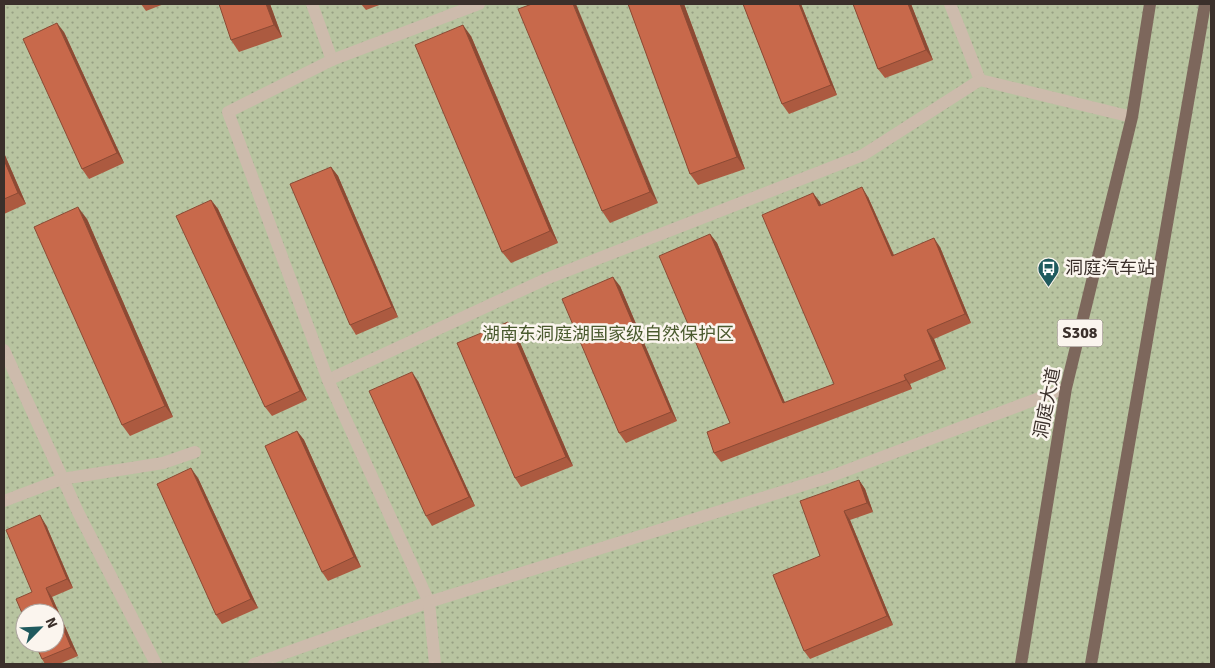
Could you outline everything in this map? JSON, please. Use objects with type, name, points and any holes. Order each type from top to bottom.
[{"type":"main road","name":"洞庭大道","points":[[1020,664],[1066,388],[1132,117],[1150,4]]},
{"type":"main road","points":[[1091,664],[1204,4]]},
{"type":"street","points":[[312,4],[332,60]]},
{"type":"street","points":[[435,664],[429,602],[328,380],[228,112],[332,60],[479,4]]},
{"type":"street","points":[[950,4],[980,80]]},
{"type":"street","points":[[328,380],[546,279],[863,156],[980,80],[1132,117]]},
{"type":"street","points":[[4,350],[62,479],[156,664]]},
{"type":"street","points":[[254,664],[429,602],[829,477],[1066,388]]},
{"type":"street","points":[[4,501],[62,479],[162,463],[195,452]]},
{"type":"green space","name":"湖南东洞庭湖国家级自然保护区","points":[[4,4],[1211,4],[1211,664],[4,664]]},
{"type":"building","points":[[219,4],[266,4],[274,25],[231,40]]},
{"type":"building","points":[[532,4],[573,4],[650,192],[602,211],[518,9]]},
{"type":"building","points":[[628,4],[680,4],[737,157],[690,174]]},
{"type":"building","points":[[743,4],[799,4],[831,85],[782,104]]},
{"type":"building","points":[[853,4],[908,4],[926,50],[878,69]]},
{"type":"building","points":[[57,23],[117,153],[82,169],[23,39]]},
{"type":"building","points":[[463,25],[550,231],[502,252],[415,45]]},
{"type":"building","points":[[4,160],[18,193],[4,199]]},
{"type":"building","points":[[331,167],[392,307],[350,325],[290,184]]},
{"type":"building","points":[[862,187],[892,256],[934,238],[965,314],[927,330],[940,360],[904,375],[906,380],[714,453],[707,432],[730,423],[659,256],[710,234],[783,403],[834,384],[762,215],[813,193],[819,206]]},
{"type":"building","points":[[211,200],[300,391],[265,407],[176,216]]},
{"type":"building","points":[[78,207],[165,406],[122,425],[34,227]]},
{"type":"building","points":[[613,277],[671,412],[619,433],[562,299]]},
{"type":"building","points":[[508,322],[566,457],[515,478],[457,343]]},
{"type":"building","points":[[412,372],[469,497],[426,516],[369,391]]},
{"type":"building","points":[[297,431],[354,557],[322,572],[265,446]]},
{"type":"building","points":[[191,468],[251,599],[216,615],[157,484]]},
{"type":"building","points":[[859,480],[867,503],[844,511],[887,616],[804,651],[773,575],[820,556],[800,501]]},
{"type":"building","points":[[40,515],[67,579],[46,588],[52,603],[18,603],[16,599],[32,592],[6,530]]},
{"type":"building","points":[[65,633],[71,647],[65,649]]},
{"type":"building","points":[[39,653],[56,653],[42,659]]},
{"type":"place","name":"洞庭汽车站","points":[[1049,287]]}]
